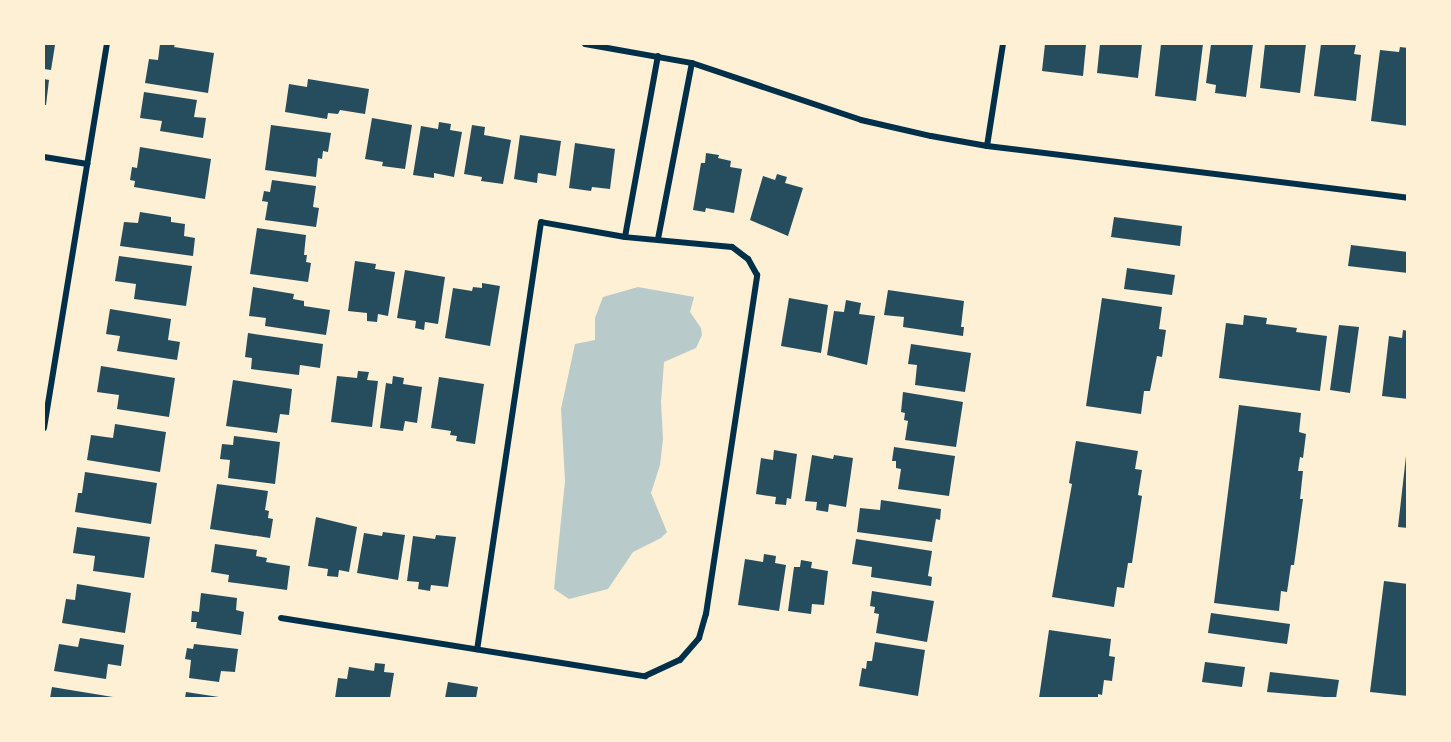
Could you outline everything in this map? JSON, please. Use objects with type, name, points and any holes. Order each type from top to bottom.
[{"type":"street","points":[[44,428],[107,44]]},
{"type":"street","points":[[585,44],[692,63],[861,120],[987,146],[1407,198]]},
{"type":"street","points":[[987,146],[1003,44]]},
{"type":"street","points":[[626,237],[658,56]]},
{"type":"street","points":[[658,239],[692,63]]},
{"type":"street","points":[[44,158],[87,164]]},
{"type":"street","points":[[281,618],[645,676],[680,660],[699,638],[706,614],[758,275],[747,259],[732,247],[626,237],[541,222],[477,649]]},
{"type":"shaded area","points":[[638,287],[694,297],[690,312],[701,328],[702,335],[696,348],[664,362],[661,402],[663,439],[660,465],[651,493],[667,532],[661,538],[633,552],[608,589],[569,599],[554,589],[565,481],[561,409],[575,344],[595,340],[595,318],[603,297]]},
{"type":"building","points":[[44,44],[55,45],[51,70],[44,69]]},
{"type":"building","points":[[160,44],[175,44],[174,47],[214,53],[208,93],[145,83],[149,59],[158,60]]},
{"type":"building","points":[[1045,44],[1086,44],[1083,76],[1042,71]]},
{"type":"building","points":[[1100,44],[1142,44],[1138,78],[1097,73]]},
{"type":"building","points":[[1161,44],[1203,44],[1196,101],[1155,96]]},
{"type":"building","points":[[1211,44],[1253,44],[1246,97],[1215,93],[1216,85],[1206,83]]},
{"type":"building","points":[[1265,44],[1306,44],[1300,93],[1260,88]]},
{"type":"building","points":[[1321,44],[1356,44],[1354,54],[1361,55],[1356,101],[1314,96]]},
{"type":"building","points":[[1400,47],[1408,48],[1408,126],[1371,121],[1380,50],[1399,52]]},
{"type":"building","points":[[44,79],[49,80],[46,105],[44,105]]},
{"type":"building","points":[[308,79],[369,89],[365,114],[340,110],[338,114],[328,113],[327,119],[285,112],[289,84],[307,87]]},
{"type":"building","points":[[144,92],[197,100],[194,117],[206,118],[203,138],[160,131],[162,121],[140,118]]},
{"type":"building","points":[[372,118],[412,125],[405,169],[382,166],[383,162],[365,159]]},
{"type":"building","points":[[439,122],[451,124],[450,130],[462,132],[454,177],[434,173],[434,178],[413,175],[421,126],[438,129]]},
{"type":"building","points":[[271,125],[331,133],[328,152],[323,151],[322,159],[318,158],[316,177],[265,170]]},
{"type":"building","points":[[472,125],[485,127],[484,135],[511,140],[503,184],[481,181],[482,177],[464,174]]},
{"type":"building","points":[[520,135],[561,141],[556,176],[538,173],[537,183],[514,179]]},
{"type":"building","points":[[575,143],[615,149],[610,189],[592,187],[591,191],[569,188]]},
{"type":"building","points":[[140,147],[211,159],[205,199],[134,187],[135,181],[130,180],[132,167],[137,168]]},
{"type":"building","points":[[706,153],[719,155],[718,158],[731,161],[730,167],[742,169],[734,213],[706,208],[705,212],[693,210],[701,163],[705,163]]},
{"type":"building","points":[[777,174],[787,177],[785,183],[803,188],[788,236],[750,220],[763,176],[775,180]]},
{"type":"building","points":[[272,180],[316,186],[313,207],[319,208],[316,227],[265,220],[268,202],[262,201],[264,191],[270,192]]},
{"type":"building","points":[[140,212],[171,217],[171,222],[185,224],[184,236],[195,238],[193,256],[120,246],[124,222],[138,223]]},
{"type":"building","points":[[1114,217],[1182,226],[1180,246],[1111,237]]},
{"type":"building","points":[[257,228],[306,235],[304,255],[307,255],[306,262],[311,263],[308,282],[250,274]]},
{"type":"building","points":[[1351,245],[1408,252],[1408,273],[1348,266]]},
{"type":"building","points":[[119,256],[192,266],[186,306],[134,299],[136,284],[115,281]]},
{"type":"building","points":[[355,261],[376,264],[375,269],[395,272],[388,316],[378,314],[377,322],[367,321],[367,313],[348,311]]},
{"type":"building","points":[[1127,268],[1175,275],[1172,295],[1124,289]]},
{"type":"building","points":[[405,270],[445,277],[438,324],[425,322],[424,330],[415,328],[416,321],[397,318]]},
{"type":"building","points":[[482,283],[500,286],[490,346],[445,338],[453,288],[472,291],[473,287],[482,288]]},
{"type":"building","points":[[253,287],[294,294],[293,299],[304,301],[304,306],[330,310],[326,335],[265,326],[266,318],[249,316]]},
{"type":"building","points":[[888,290],[964,301],[961,327],[964,327],[963,336],[903,327],[904,317],[884,315]]},
{"type":"building","points":[[789,298],[828,305],[821,353],[781,346]]},
{"type":"building","points":[[1102,298],[1162,307],[1159,329],[1166,330],[1162,357],[1157,356],[1150,391],[1144,391],[1141,414],[1086,406]]},
{"type":"building","points":[[846,300],[861,303],[859,314],[875,316],[867,365],[827,355],[834,311],[844,312]]},
{"type":"building","points":[[110,309],[171,319],[168,340],[180,342],[177,360],[117,351],[120,336],[106,334]]},
{"type":"building","points":[[1244,315],[1267,318],[1266,324],[1297,328],[1296,332],[1327,336],[1320,391],[1219,378],[1226,323],[1243,325]]},
{"type":"building","points":[[1339,325],[1359,327],[1350,393],[1330,390]]},
{"type":"building","points":[[1403,330],[1408,331],[1408,399],[1382,396],[1389,336],[1402,338]]},
{"type":"building","points":[[248,333],[323,344],[320,368],[300,365],[299,375],[251,369],[252,358],[245,357]]},
{"type":"building","points":[[911,344],[971,353],[965,392],[915,385],[917,365],[908,364]]},
{"type":"building","points":[[101,366],[175,378],[169,417],[117,409],[119,395],[97,392]]},
{"type":"building","points":[[358,371],[369,372],[367,380],[378,381],[372,427],[331,422],[337,376],[357,378]]},
{"type":"building","points":[[393,376],[404,378],[403,384],[422,387],[417,423],[405,421],[403,431],[380,428],[386,383],[392,384]]},
{"type":"building","points":[[439,377],[484,384],[475,444],[456,441],[457,436],[450,435],[451,431],[431,428]]},
{"type":"building","points":[[233,380],[292,389],[289,415],[280,414],[277,433],[226,426]]},
{"type":"building","points":[[903,392],[963,402],[956,447],[905,440],[908,421],[904,420],[905,413],[901,412]]},
{"type":"building","points":[[1239,405],[1301,413],[1299,432],[1306,434],[1303,458],[1300,457],[1298,471],[1303,471],[1300,499],[1303,499],[1294,565],[1291,565],[1287,592],[1281,591],[1279,611],[1214,603]]},
{"type":"building","points":[[115,424],[166,432],[160,472],[87,460],[91,435],[113,438]]},
{"type":"building","points":[[234,436],[280,442],[275,484],[228,478],[230,460],[220,459],[222,444],[233,445]]},
{"type":"building","points":[[1076,441],[1138,451],[1135,469],[1142,470],[1138,495],[1142,496],[1132,563],[1128,563],[1124,588],[1117,587],[1114,607],[1052,597],[1072,484],[1069,483]]},
{"type":"building","points":[[894,447],[955,456],[949,496],[898,489],[901,469],[896,468],[896,461],[892,461]]},
{"type":"building","points":[[774,450],[797,454],[791,499],[787,498],[786,505],[775,504],[776,497],[756,494],[761,458],[773,460]]},
{"type":"building","points":[[812,455],[833,459],[834,455],[853,458],[846,507],[829,504],[828,512],[816,510],[817,502],[805,501]]},
{"type":"building","points":[[1406,456],[1408,456],[1408,528],[1398,527]]},
{"type":"building","points":[[85,472],[157,483],[151,524],[75,512],[78,493],[82,493]]},
{"type":"building","points":[[217,484],[268,491],[265,510],[269,511],[268,518],[273,519],[270,538],[210,529]]},
{"type":"building","points":[[881,500],[941,509],[940,520],[936,519],[932,542],[857,532],[860,508],[880,510]]},
{"type":"building","points":[[316,517],[357,527],[349,572],[339,570],[338,577],[327,576],[328,569],[308,566]]},
{"type":"building","points":[[77,527],[150,537],[144,578],[93,571],[95,556],[73,553]]},
{"type":"building","points":[[383,532],[405,535],[398,580],[357,573],[364,533],[382,536]]},
{"type":"building","points":[[436,535],[456,537],[448,587],[431,585],[430,591],[418,589],[419,582],[407,581],[413,536],[435,539]]},
{"type":"building","points":[[856,539],[932,551],[928,576],[932,577],[931,586],[871,577],[872,567],[852,564]]},
{"type":"building","points":[[215,544],[257,550],[256,556],[267,558],[266,562],[290,566],[287,590],[228,582],[229,575],[211,572]]},
{"type":"building","points":[[764,554],[776,556],[775,563],[786,565],[779,611],[738,605],[745,559],[763,562]]},
{"type":"building","points":[[801,560],[812,562],[811,568],[828,571],[824,605],[812,604],[811,614],[788,611],[794,567],[800,567]]},
{"type":"building","points":[[1384,581],[1408,584],[1408,696],[1370,692]]},
{"type":"building","points":[[77,584],[131,593],[125,633],[62,623],[66,599],[75,600]]},
{"type":"building","points":[[872,591],[934,601],[927,642],[876,633],[879,614],[874,613],[875,607],[870,606]]},
{"type":"building","points":[[201,593],[237,598],[236,610],[244,612],[241,635],[196,628],[197,622],[191,622],[192,611],[199,612]]},
{"type":"building","points":[[1211,613],[1290,624],[1287,644],[1208,633]]},
{"type":"building","points":[[1049,630],[1111,639],[1109,656],[1115,657],[1112,681],[1104,680],[1102,695],[1098,694],[1098,698],[1039,698]]},
{"type":"building","points":[[80,638],[124,645],[121,666],[108,664],[106,679],[54,671],[59,644],[78,647]]},
{"type":"building","points":[[875,642],[925,650],[918,696],[859,686],[862,668],[866,669],[867,661],[872,661]]},
{"type":"building","points":[[194,644],[238,649],[235,672],[221,671],[219,682],[189,678],[191,660],[185,659],[187,648],[193,649]]},
{"type":"building","points":[[1205,662],[1245,667],[1242,687],[1202,682]]},
{"type":"building","points":[[375,663],[385,664],[384,672],[394,673],[390,698],[335,698],[338,678],[347,679],[349,667],[374,671]]},
{"type":"building","points":[[1270,672],[1339,680],[1336,698],[1267,692]]},
{"type":"building","points":[[448,682],[478,687],[476,698],[445,698]]},
{"type":"building","points":[[52,687],[113,697],[113,698],[50,698]]},
{"type":"building","points":[[186,692],[219,697],[219,698],[185,698]]}]
